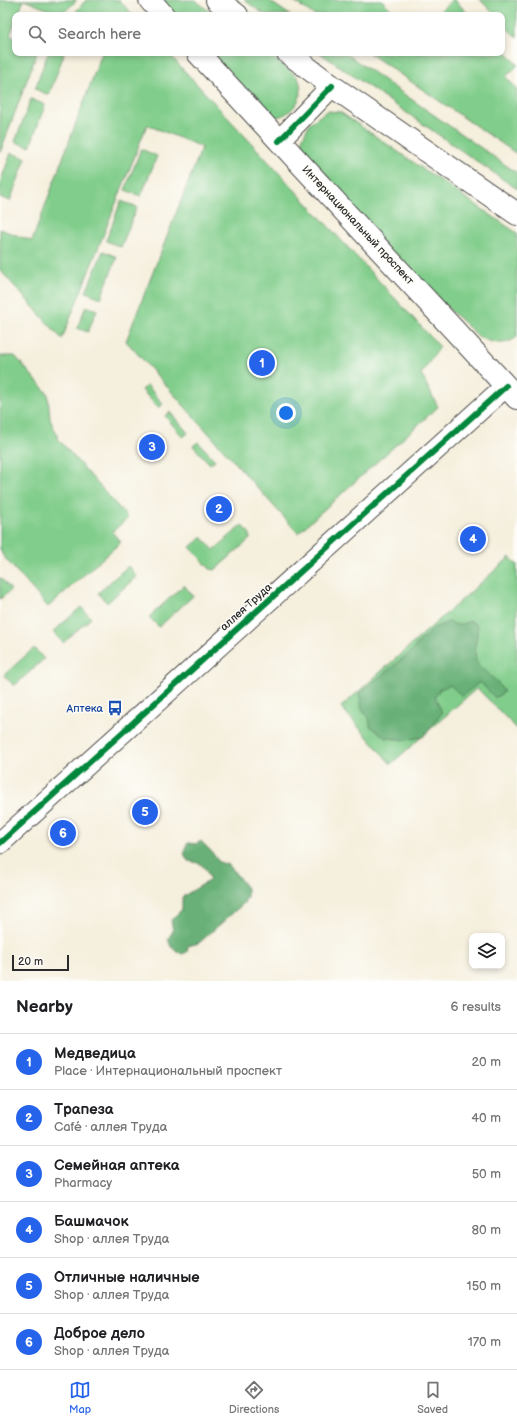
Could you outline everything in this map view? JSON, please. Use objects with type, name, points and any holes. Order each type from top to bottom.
[{"type":"main road","points":[[150,0],[161,12]]},
{"type":"main road","points":[[217,0],[233,12]]},
{"type":"main road","name":"Интернациональный проспект","points":[[201,56],[279,140],[514,384]]},
{"type":"main road","points":[[292,56],[332,86],[517,214]]},
{"type":"street","points":[[279,140],[332,86]]},
{"type":"street","name":"аллея Труда","points":[[0,843],[514,384]]},
{"type":"green space","points":[[0,0],[24,0],[19,12],[12,12],[12,30],[10,35],[12,36],[12,56],[36,56],[0,153]]},
{"type":"green space","points":[[24,0],[77,0],[64,12],[54,12]]},
{"type":"green space","points":[[86,0],[119,0],[130,12],[76,12]]},
{"type":"green space","points":[[160,0],[195,0],[210,12],[171,12]]},
{"type":"green space","points":[[244,0],[268,0],[286,12],[261,12]]},
{"type":"green space","points":[[292,0],[382,0],[393,12],[310,12]]},
{"type":"green space","points":[[452,0],[455,0],[466,12],[439,12]]},
{"type":"green space","points":[[480,0],[517,0],[517,38],[505,26],[505,12],[492,12]]},
{"type":"green space","points":[[505,51],[517,64],[517,66],[506,77],[517,89],[517,154],[373,56],[505,56]]},
{"type":"green space","points":[[47,56],[63,56],[49,95],[35,89]]},
{"type":"green space","points":[[101,56],[171,56],[440,347],[421,374],[438,407],[298,533],[126,341],[202,147],[147,125],[62,339],[0,270],[0,229],[32,241]]},
{"type":"green space","points":[[211,56],[270,56],[298,78],[301,93],[295,106],[284,115],[270,118]]},
{"type":"green space","points":[[324,56],[349,56],[517,173],[517,189]]},
{"type":"green space","points":[[31,99],[45,105],[30,147],[15,142]]},
{"type":"green space","points":[[327,111],[340,112],[517,233],[517,337],[507,342],[498,343],[479,337],[411,274],[303,158],[302,139],[310,123]]},
{"type":"green space","points":[[141,149],[157,156],[141,196],[125,190]]},
{"type":"green space","points":[[11,153],[26,158],[10,201],[0,197],[0,183]]},
{"type":"green space","points":[[121,201],[137,207],[121,247],[106,241]]},
{"type":"green space","points":[[103,251],[117,257],[101,298],[86,292]]},
{"type":"green space","points":[[86,306],[97,310],[88,332],[77,328]]},
{"type":"green space","points":[[0,356],[15,356],[48,394],[50,419],[59,440],[128,518],[112,532],[121,542],[48,607],[3,556],[0,549]]},
{"type":"green space","points":[[147,385],[163,404],[158,408],[142,390]]},
{"type":"green space","points":[[170,412],[188,433],[183,437],[165,416]]},
{"type":"green space","points":[[198,442],[215,460],[210,464],[193,446]]},
{"type":"green space","points":[[242,525],[250,534],[250,539],[215,570],[210,569],[190,547],[202,537],[214,550]]},
{"type":"green space","points":[[510,557],[517,565],[517,729],[477,688],[391,764],[341,707]]},
{"type":"green space","points":[[128,566],[137,576],[107,603],[98,593]]},
{"type":"green space","points":[[0,577],[11,590],[0,599]]},
{"type":"green space","points":[[184,585],[193,596],[159,627],[149,617]]},
{"type":"green space","points":[[81,607],[91,618],[63,643],[53,632]]},
{"type":"green space","points":[[471,621],[478,626],[475,649],[476,662],[497,682],[504,692],[495,698],[480,682],[462,696],[450,685],[440,689],[435,696],[442,713],[423,737],[407,740],[386,738],[370,726],[369,718],[362,709],[359,693],[411,652],[434,628],[448,622],[458,625]]},
{"type":"green space","points":[[34,648],[44,659],[14,686],[4,675]]},
{"type":"green space","points":[[201,841],[219,862],[229,865],[247,888],[247,897],[244,903],[199,943],[188,946],[187,952],[182,954],[171,947],[168,939],[173,931],[171,920],[182,909],[182,897],[210,880],[207,871],[203,866],[188,861],[184,854],[184,850],[188,843],[196,844]]},
{"type":"cycle path","points":[[279,141],[332,86]]},
{"type":"cycle path","points":[[0,843],[506,386]]},
{"type":"place","name":"Медведица","points":[[262,363]]},
{"type":"place","name":"Семейная аптека","points":[[152,447]]},
{"type":"place","name":"Трапеза","points":[[219,509]]},
{"type":"place","name":"Башмачок","points":[[473,539]]},
{"type":"place","name":"Аптека","points":[[115,708]]},
{"type":"place","name":"Отличные наличные","points":[[145,812]]},
{"type":"place","name":"Доброе дело","points":[[63,833]]}]
